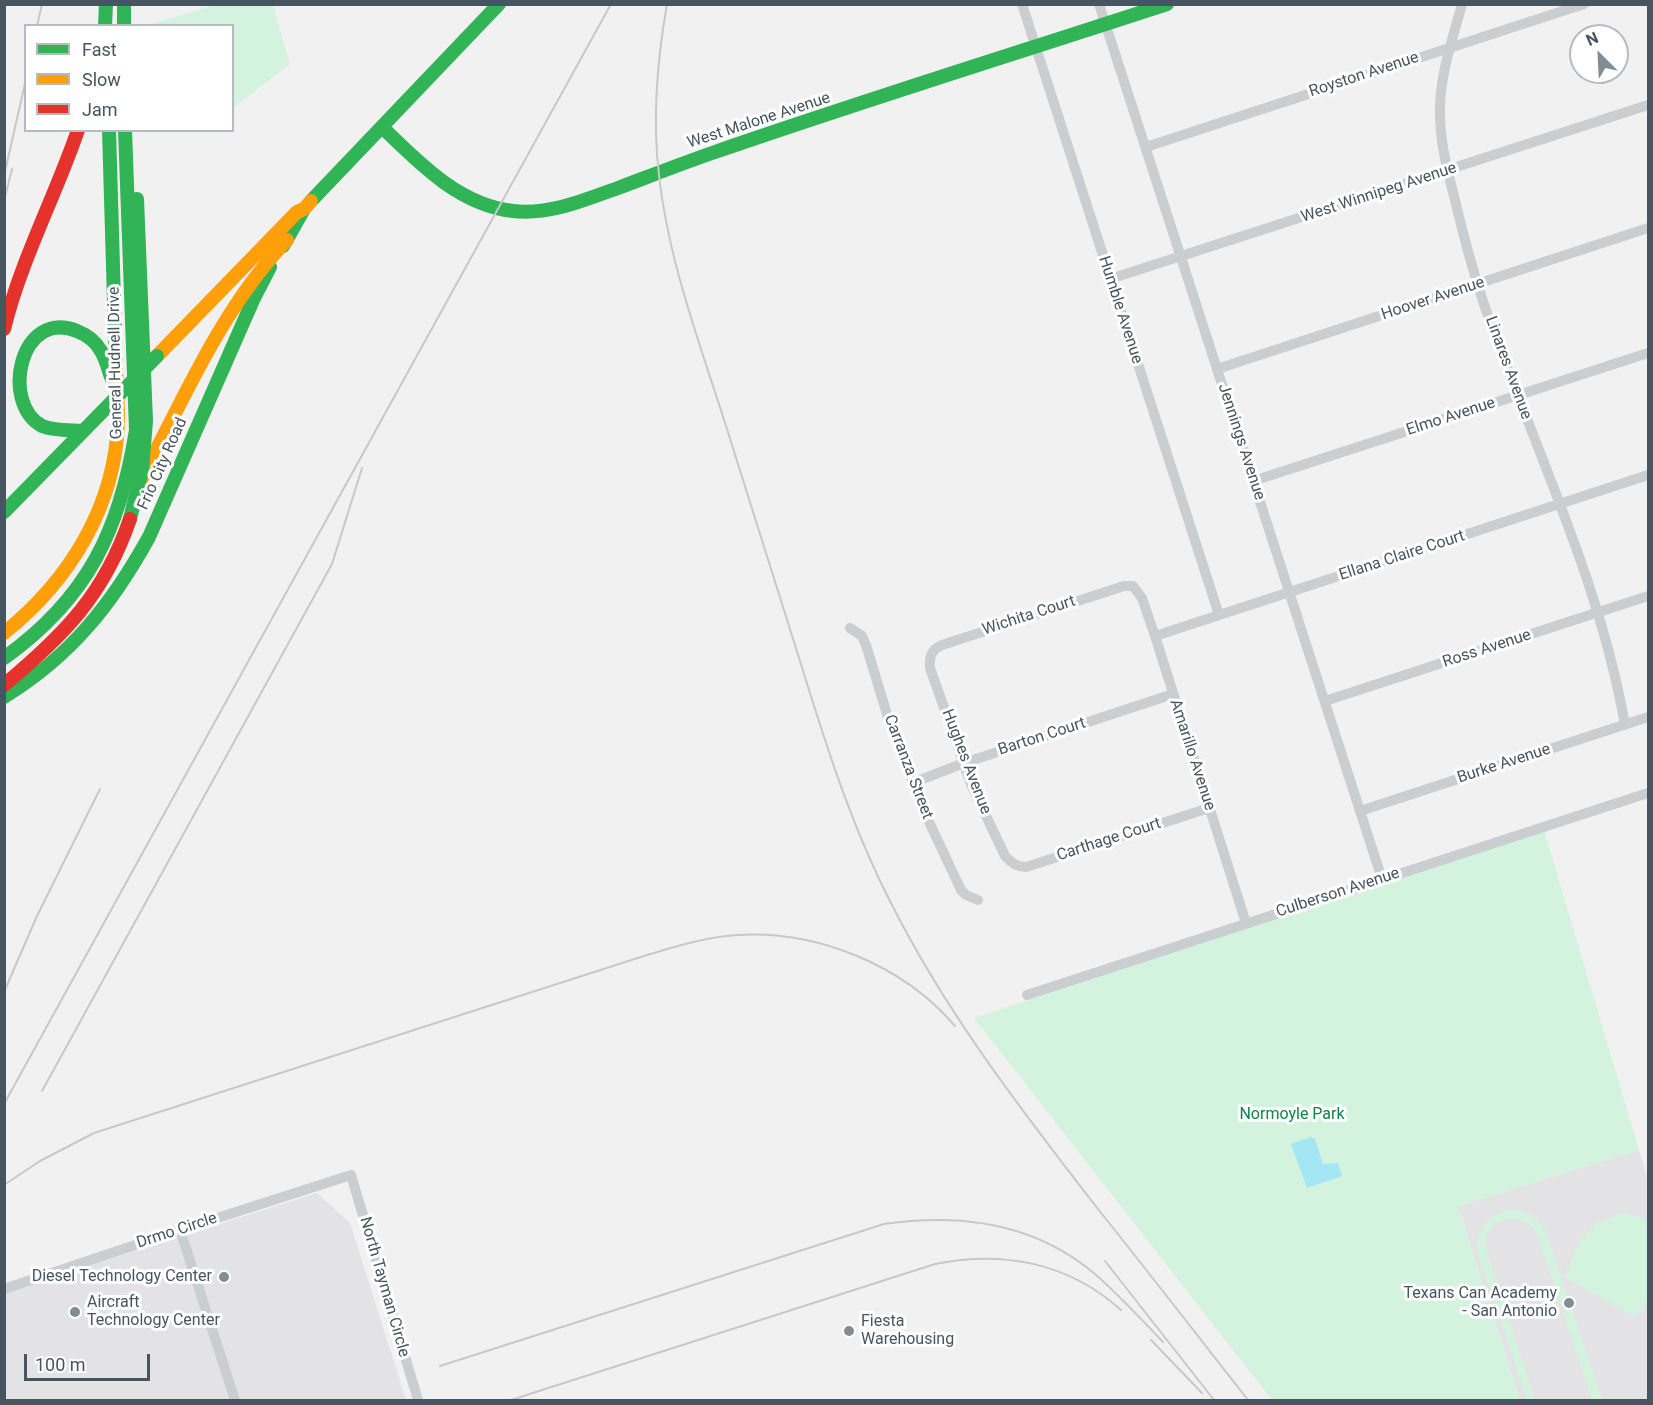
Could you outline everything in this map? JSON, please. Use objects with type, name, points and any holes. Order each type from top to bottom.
[{"type":"main road","points":[[105,24],[106,4]]},
{"type":"main road","points":[[124,4],[124,24]]},
{"type":"main road","points":[[132,24],[133,4]]},
{"type":"main road","name":"Frio City Road","points":[[4,697],[43,671],[83,633],[128,574],[149,537],[254,298],[304,209],[499,4]]},
{"type":"main road","name":"West Malone Avenue","points":[[382,127],[431,173],[464,195],[507,210],[550,211],[716,152],[1167,4]]},
{"type":"main road","points":[[4,329],[16,282],[70,156],[77,132]]},
{"type":"main road","name":"General Hudnell Drive","points":[[4,633],[38,604],[69,567],[98,512],[110,478],[118,416],[109,132]]},
{"type":"main road","name":"General Hudnell Drive","points":[[4,658],[59,612],[95,562],[111,530],[133,457],[136,430],[125,132]]},
{"type":"main road","points":[[4,686],[32,663],[86,606],[107,571],[124,535],[137,495],[145,451],[146,410],[134,132]]},
{"type":"main road","name":"Frio City Road","points":[[4,512],[250,258],[297,212],[304,209]]},
{"type":"main road","points":[[111,530],[150,464],[228,315],[263,266],[287,240]]},
{"type":"main road","points":[[83,431],[39,425],[22,412],[17,403],[9,377],[13,356],[27,339],[36,333],[50,327],[64,326],[86,335],[97,345],[108,364],[118,416]]},
{"type":"street","name":"Humble Avenue","points":[[1022,4],[1219,615]]},
{"type":"street","name":"Jennings Avenue","points":[[1099,4],[1382,879]]},
{"type":"street","name":"Linares Avenue","points":[[1462,4],[1442,78],[1441,134],[1447,171],[1477,284],[1582,565],[1619,694],[1625,725]]},
{"type":"street","name":"Royston Avenue","points":[[1146,147],[1584,4]]},
{"type":"street","name":"West Winnipeg Avenue","points":[[1110,279],[1181,258],[1648,105]]},
{"type":"street","name":"Hoover Avenue","points":[[1217,369],[1648,228]]},
{"type":"street","name":"Elmo Avenue","points":[[1253,481],[1648,353]]},
{"type":"street","name":"Ellana Claire Court","points":[[1155,636],[1648,475]]},
{"type":"street","name":"Wichita Court","points":[[929,660],[933,651],[942,645],[1124,586],[1133,586],[1136,589]]},
{"type":"street","name":"Amarillo Avenue","points":[[1136,589],[1142,598],[1155,636],[1246,923]]},
{"type":"street","name":"Ross Avenue","points":[[1325,701],[1648,596]]},
{"type":"street","name":"Carranza Street","points":[[850,628],[862,636],[866,645],[890,721],[922,809],[961,890],[978,900]]},
{"type":"street","name":"Hughes Avenue","points":[[929,660],[963,763],[1009,862]]},
{"type":"street","name":"Barton Court","points":[[912,783],[963,763],[1173,694]]},
{"type":"street","name":"Burke Avenue","points":[[1360,811],[1648,717]]},
{"type":"street","name":"Culberson Avenue","points":[[1027,995],[1648,793]]},
{"type":"street","name":"Carthage Court","points":[[1009,862],[1026,867],[1209,808]]},
{"type":"street","name":"Drmo Circle","points":[[4,1289],[351,1174]]},
{"type":"street","name":"North Tayman Circle","points":[[351,1174],[418,1401]]},
{"type":"street","points":[[180,1230],[235,1401]]},
{"type":"shaded area","name":"Texans Can Academy - San Antonio","points":[[1639,1150],[1648,1180],[1648,1400],[1520,1400],[1458,1206]]},
{"type":"shaded area","points":[[317,1193],[350,1223],[406,1400],[5,1400],[4,1293]]},
{"type":"green space","points":[[217,4],[273,5],[290,64],[234,107],[234,24],[152,24]]},
{"type":"green space","name":"Normoyle Park","points":[[1544,830],[1639,1150],[1458,1206],[1520,1400],[1272,1400],[974,1018]]},
{"type":"green space","points":[[1513,1210],[1531,1215],[1545,1229],[1602,1400],[1592,1400],[1537,1233],[1531,1225],[1515,1219],[1506,1220],[1492,1228],[1485,1246],[1535,1400],[1527,1400],[1479,1257],[1478,1248],[1478,1239],[1484,1225],[1496,1215]]},
{"type":"green space","points":[[1623,1213],[1648,1219],[1648,1299],[1640,1313],[1633,1316],[1564,1277],[1580,1240],[1595,1224]]},
{"type":"water","points":[[1311,1137],[1315,1139],[1323,1164],[1338,1163],[1342,1176],[1307,1188],[1291,1144]]},
{"type":"railway","points":[[37,24],[42,4]]},
{"type":"railway","points":[[4,1104],[611,4]]},
{"type":"railway","points":[[667,4],[658,68],[656,132],[659,175],[671,244],[689,312],[819,722],[863,843],[911,942],[984,1057],[1066,1168],[1248,1400]]},
{"type":"railway","points":[[4,176],[24,88]]},
{"type":"railway","points":[[4,201],[12,169]]},
{"type":"railway","points":[[42,1091],[332,564],[362,468]]},
{"type":"railway","points":[[4,992],[37,916],[100,789]]},
{"type":"railway","points":[[4,1185],[40,1161],[94,1133],[647,955],[714,938],[767,935],[798,939],[856,956],[910,985],[934,1004],[955,1026]]},
{"type":"railway","points":[[440,1366],[884,1224],[940,1220],[995,1226],[1047,1243],[1072,1257],[1095,1274],[1163,1342]]},
{"type":"railway","points":[[511,1400],[935,1264],[960,1260],[1010,1260],[1057,1271],[1080,1281],[1121,1310]]},
{"type":"railway","points":[[1105,1261],[1214,1400]]},
{"type":"railway","points":[[1151,1340],[1202,1393]]},
{"type":"traffic: fast","points":[[105,24],[106,4]]},
{"type":"traffic: fast","points":[[124,4],[124,24]]},
{"type":"traffic: fast","points":[[311,201],[499,4]]},
{"type":"traffic: fast","points":[[382,127],[425,168],[475,200],[513,211],[554,209],[580,202],[703,156],[884,95],[1167,4]]},
{"type":"traffic: fast","points":[[109,132],[116,369]]},
{"type":"traffic: fast","points":[[4,658],[58,611],[96,559],[109,530],[129,466],[136,430],[125,132]]},
{"type":"traffic: fast","points":[[130,519],[142,470],[146,421],[137,199]]},
{"type":"traffic: fast","points":[[283,246],[304,209]]},
{"type":"traffic: fast","points":[[4,697],[28,681],[70,646],[105,606],[135,561],[149,537],[254,298],[270,267]]},
{"type":"traffic: fast","points":[[83,431],[47,428],[29,414],[22,398],[20,380],[22,361],[30,345],[42,333],[57,328],[77,331],[91,339],[99,348],[111,377]]},
{"type":"traffic: fast","points":[[98,416],[157,356]]},
{"type":"traffic: fast","points":[[4,512],[98,416]]},
{"type":"traffic: slow","points":[[157,356],[297,212],[304,209],[311,201]]},
{"type":"traffic: slow","points":[[141,480],[224,324],[264,266],[287,240]]},
{"type":"traffic: slow","points":[[4,633],[49,590],[85,539],[98,511],[115,452],[118,420],[116,369]]},
{"type":"traffic: jam","points":[[4,329],[29,253],[77,132]]},
{"type":"traffic: jam","points":[[4,685],[45,649],[80,612],[108,570],[130,519]]},
{"type":"place","name":"Diesel Technology Center","points":[[224,1277]]},
{"type":"place","name":"Texans Can Academy - San Antonio","points":[[1569,1303]]},
{"type":"place","name":"Aircraft Technology Center","points":[[75,1312]]},
{"type":"place","name":"Fiesta Warehousing","points":[[849,1331]]}]
